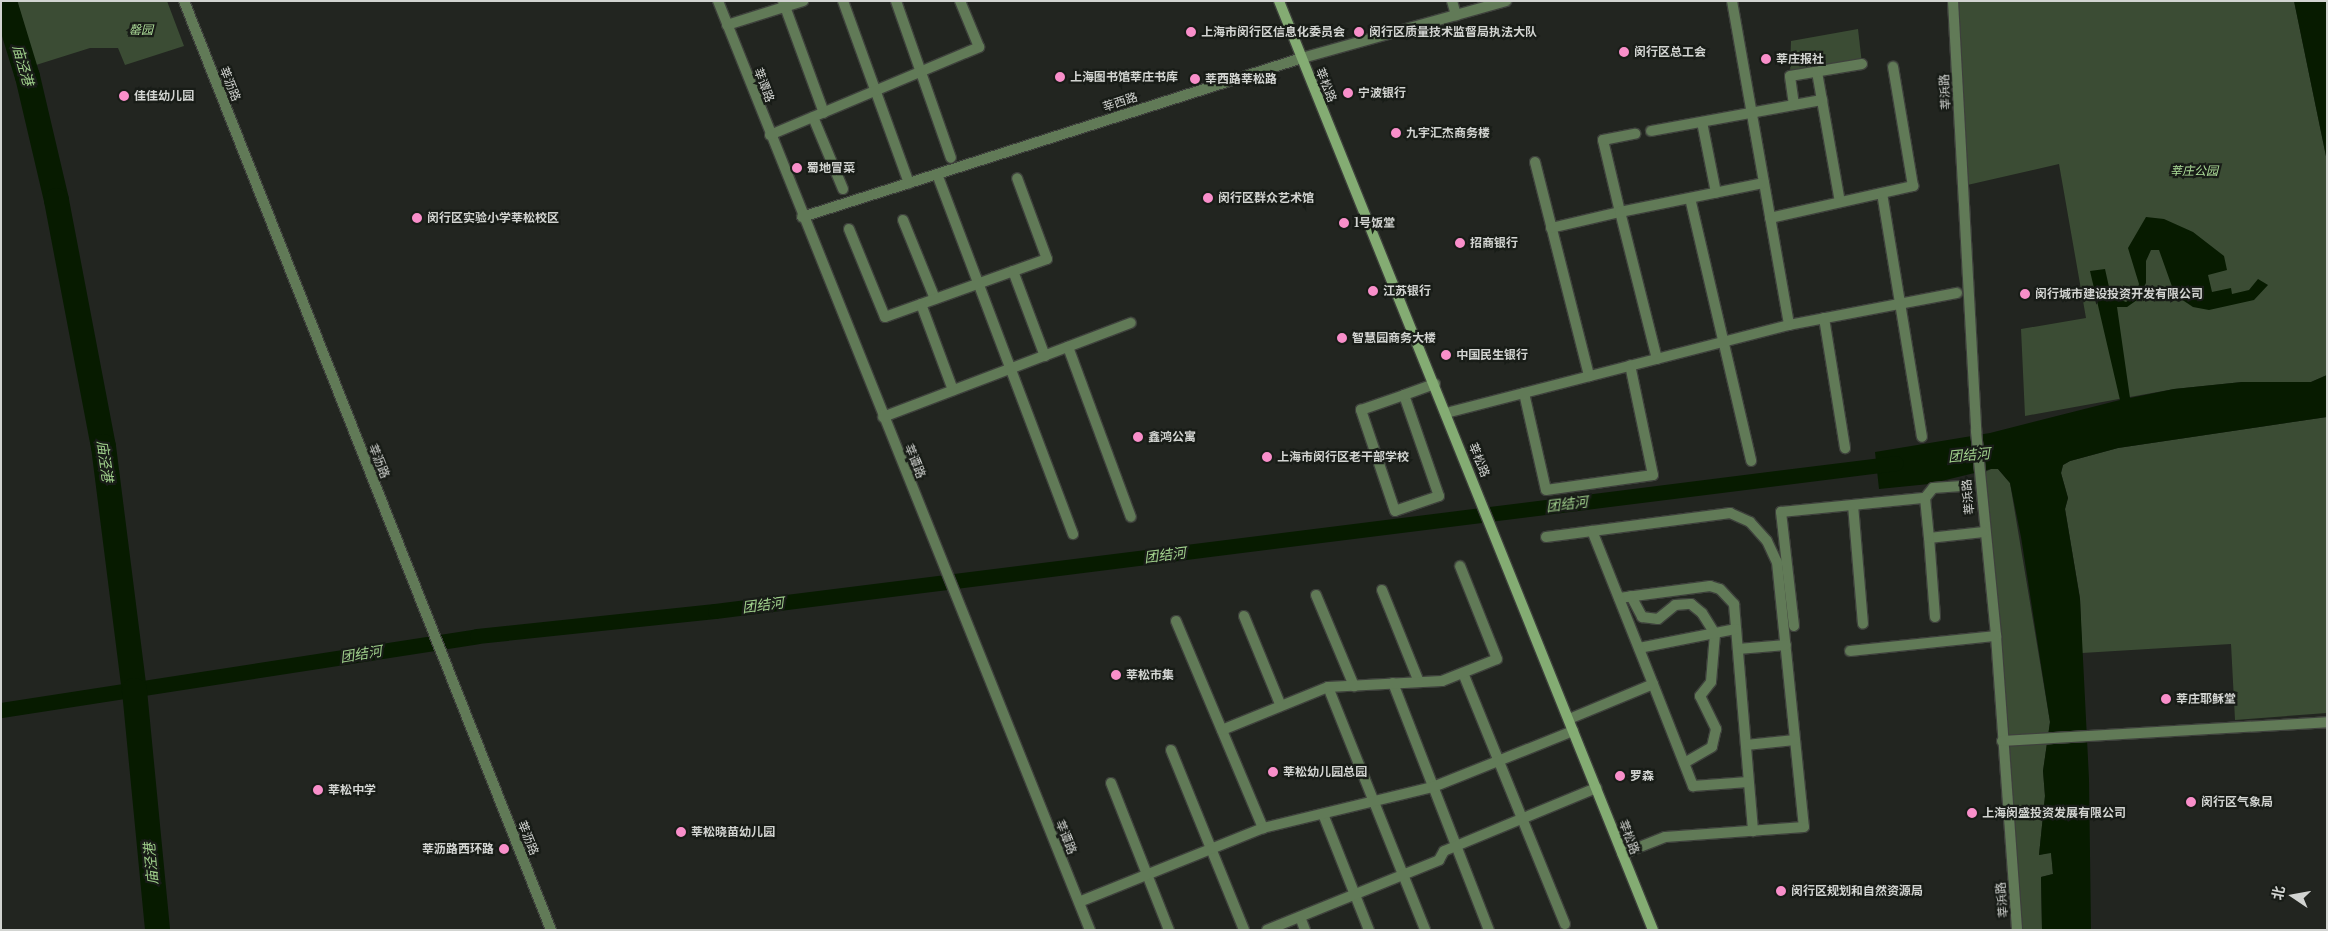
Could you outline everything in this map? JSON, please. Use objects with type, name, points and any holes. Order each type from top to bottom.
[{"type":"main road","name":"莘松路","points":[[1279,1],[1435,384],[1653,930]]},
{"type":"street","name":"莘沥路","points":[[184,1],[551,930]]},
{"type":"street","name":"莘谭路","points":[[718,1],[802,217],[963,610],[1090,930]]},
{"type":"street","points":[[727,25],[784,4],[803,1]]},
{"type":"street","points":[[843,1],[909,183]]},
{"type":"street","points":[[896,1],[951,158]]},
{"type":"street","points":[[770,135],[978,47],[960,1]]},
{"type":"street","points":[[1452,1],[1456,15]]},
{"type":"street","points":[[1732,1],[1789,325]]},
{"type":"street","name":"莘浜路","points":[[1953,1],[1979,475],[1996,636],[2002,742],[2017,930]]},
{"type":"street","name":"莘西路","points":[[802,217],[1302,58],[1499,2]]},
{"type":"street","points":[[784,4],[824,112]]},
{"type":"street","points":[[1794,105],[1790,76],[1862,64]]},
{"type":"street","points":[[1770,218],[1913,186],[1894,67]]},
{"type":"street","points":[[1817,72],[1840,202]]},
{"type":"street","points":[[1650,132],[1822,100]]},
{"type":"street","points":[[814,117],[843,189]]},
{"type":"street","points":[[1702,122],[1716,193]]},
{"type":"street","points":[[1635,134],[1603,140],[1657,359]]},
{"type":"street","points":[[1534,162],[1589,376]]},
{"type":"street","points":[[937,174],[1073,534]]},
{"type":"street","points":[[849,229],[885,317],[1047,259],[1017,178]]},
{"type":"street","points":[[1551,228],[1764,183]]},
{"type":"street","points":[[1882,193],[1902,304],[1922,437]]},
{"type":"street","points":[[1690,198],[1751,461]]},
{"type":"street","points":[[903,220],[935,299]]},
{"type":"street","points":[[1013,271],[1045,356]]},
{"type":"street","points":[[1446,413],[1789,325],[1957,293]]},
{"type":"street","points":[[921,304],[953,390]]},
{"type":"street","points":[[1824,318],[1845,448]]},
{"type":"street","points":[[883,416],[1132,323]]},
{"type":"street","points":[[1068,347],[1131,517]]},
{"type":"street","points":[[1524,393],[1546,490],[1653,475],[1630,365]]},
{"type":"street","points":[[1404,395],[1439,496],[1395,511],[1361,410],[1435,384]]},
{"type":"street","points":[[1935,617],[1925,498],[1933,488],[1962,486]]},
{"type":"street","points":[[1794,626],[1781,512],[1925,498]]},
{"type":"street","points":[[1853,505],[1863,624]]},
{"type":"street","points":[[1546,537],[1730,512],[1750,522],[1767,541],[1777,562],[1804,827],[1666,837],[1622,854]]},
{"type":"street","points":[[1592,531],[1693,786],[1748,782]]},
{"type":"street","points":[[1929,538],[1984,532]]},
{"type":"street","points":[[1222,730],[1328,687],[1442,682],[1498,659],[1460,566]]},
{"type":"street","points":[[1619,598],[1710,586],[1720,589],[1734,604],[1753,831]]},
{"type":"street","points":[[1382,590],[1419,682]]},
{"type":"street","points":[[1316,595],[1354,686]]},
{"type":"street","points":[[1631,596],[1642,617],[1658,619],[1674,606],[1691,604],[1702,612],[1715,634],[1711,682],[1700,696],[1716,729],[1712,747],[1684,763]]},
{"type":"street","points":[[1244,616],[1281,706]]},
{"type":"street","points":[[1176,620],[1263,828]]},
{"type":"street","points":[[1639,648],[1736,629]]},
{"type":"street","points":[[1850,652],[1996,636]]},
{"type":"street","points":[[1738,650],[1786,645]]},
{"type":"street","points":[[1463,673],[1565,924]]},
{"type":"street","points":[[1393,683],[1489,930]]},
{"type":"street","points":[[1569,719],[1653,684]]},
{"type":"street","points":[[1328,687],[1425,930]]},
{"type":"street","points":[[2002,742],[2327,722]]},
{"type":"street","points":[[1079,902],[1263,828],[1433,787],[1574,731]]},
{"type":"street","points":[[1746,745],[1795,740]]},
{"type":"street","points":[[1171,750],[1244,930]]},
{"type":"street","points":[[1111,783],[1169,930]]},
{"type":"street","points":[[1267,930],[1439,860],[1444,851],[1596,788]]},
{"type":"street","points":[[1323,814],[1370,930]]},
{"type":"street","points":[[1300,917],[1305,930]]},
{"type":"green space","name":"罄园","points":[[17,1],[167,1],[184,46],[125,65],[118,48],[90,48],[36,65]]},
{"type":"green space","name":"莘庄公园","points":[[1953,1],[2294,1],[2327,161],[2327,375],[2311,382],[2242,382],[2174,389],[2025,416],[2021,329],[2086,318],[2059,164],[1963,186]]},
{"type":"green space","points":[[1858,29],[1862,64],[1790,76],[1791,41]]},
{"type":"green space","points":[[2327,417],[2327,713],[2235,720],[2231,644],[2082,653],[2080,598],[2065,509],[2068,498],[2061,473],[2063,465],[2070,461],[2118,448]]},
{"type":"green space","points":[[1991,469],[1998,469],[2010,483],[2050,722],[2043,771],[2045,796],[2039,855],[2051,852],[2053,874],[2041,877],[2042,930],[2017,930],[1979,475]]},
{"type":"water","points":[[2294,1],[2327,1],[2327,161]]},
{"type":"water","points":[[2146,217],[2164,219],[2193,232],[2224,256],[2227,270],[2208,275],[2212,292],[2231,288],[2232,294],[2249,290],[2258,279],[2268,285],[2254,300],[2209,310],[2193,307],[2175,295],[2159,250],[2151,250],[2146,261],[2146,283],[2137,300],[2127,307],[2117,307],[2130,398],[2174,389],[2242,382],[2311,382],[2327,375],[2327,417],[2118,448],[2070,461],[2063,465],[2061,473],[2068,498],[2065,509],[2080,599],[2089,779],[2091,930],[2042,930],[2041,877],[2053,874],[2051,853],[2039,855],[2045,796],[2043,771],[2050,722],[2021,537],[2010,483],[1998,469],[1991,469],[1929,484],[1879,489],[1875,452],[1990,433],[2120,400],[2090,271],[2105,269],[2111,296],[2126,302],[2136,295],[2139,284],[2128,248]]},
{"type":"waterway","name":"庙泾港","points":[[4,1],[27,76],[56,200],[103,446],[134,690],[157,930]]},
{"type":"waterway","name":"团结河","points":[[1,710],[477,636],[715,611],[1896,463]]},
{"type":"place","name":"上海市闵行区信息化委员会","points":[[1191,32]]},
{"type":"place","name":"闵行区质量技术监督局执法大队","points":[[1359,32]]},
{"type":"place","name":"闵行区总工会","points":[[1624,52]]},
{"type":"place","name":"莘庄报社","points":[[1766,59]]},
{"type":"place","name":"上海图书馆莘庄书库","points":[[1060,77]]},
{"type":"place","name":"莘西路莘松路","points":[[1195,79]]},
{"type":"place","name":"宁波银行","points":[[1348,93]]},
{"type":"place","name":"佳佳幼儿园","points":[[124,96]]},
{"type":"place","name":"九宇汇杰商务楼","points":[[1396,133]]},
{"type":"place","name":"蜀地冒菜","points":[[797,168]]},
{"type":"place","name":"闵行区群众艺术馆","points":[[1208,198]]},
{"type":"place","name":"闵行区实验小学莘松校区","points":[[417,218]]},
{"type":"place","name":"1号饭堂","points":[[1344,223]]},
{"type":"place","name":"招商银行","points":[[1460,243]]},
{"type":"place","name":"江苏银行","points":[[1373,291]]},
{"type":"place","name":"闵行城市建设投资开发有限公司","points":[[2025,294]]},
{"type":"place","name":"智慧园商务大楼","points":[[1342,338]]},
{"type":"place","name":"中国民生银行","points":[[1446,355]]},
{"type":"place","name":"鑫鸿公寓","points":[[1138,437]]},
{"type":"place","name":"上海市闵行区老干部学校","points":[[1267,457]]},
{"type":"place","name":"莘松市集","points":[[1116,675]]},
{"type":"place","name":"莘庄耶稣堂","points":[[2166,699]]},
{"type":"place","name":"莘松幼儿园总园","points":[[1273,772]]},
{"type":"place","name":"罗森","points":[[1620,776]]},
{"type":"place","name":"莘松中学","points":[[318,790]]},
{"type":"place","name":"闵行区气象局","points":[[2191,802]]},
{"type":"place","name":"上海闵盛投资发展有限公司","points":[[1972,813]]},
{"type":"place","name":"莘松晓苗幼儿园","points":[[681,832]]},
{"type":"place","name":"莘沥路西环路","points":[[504,849]]},
{"type":"place","name":"闵行区规划和自然资源局","points":[[1781,891]]}]
